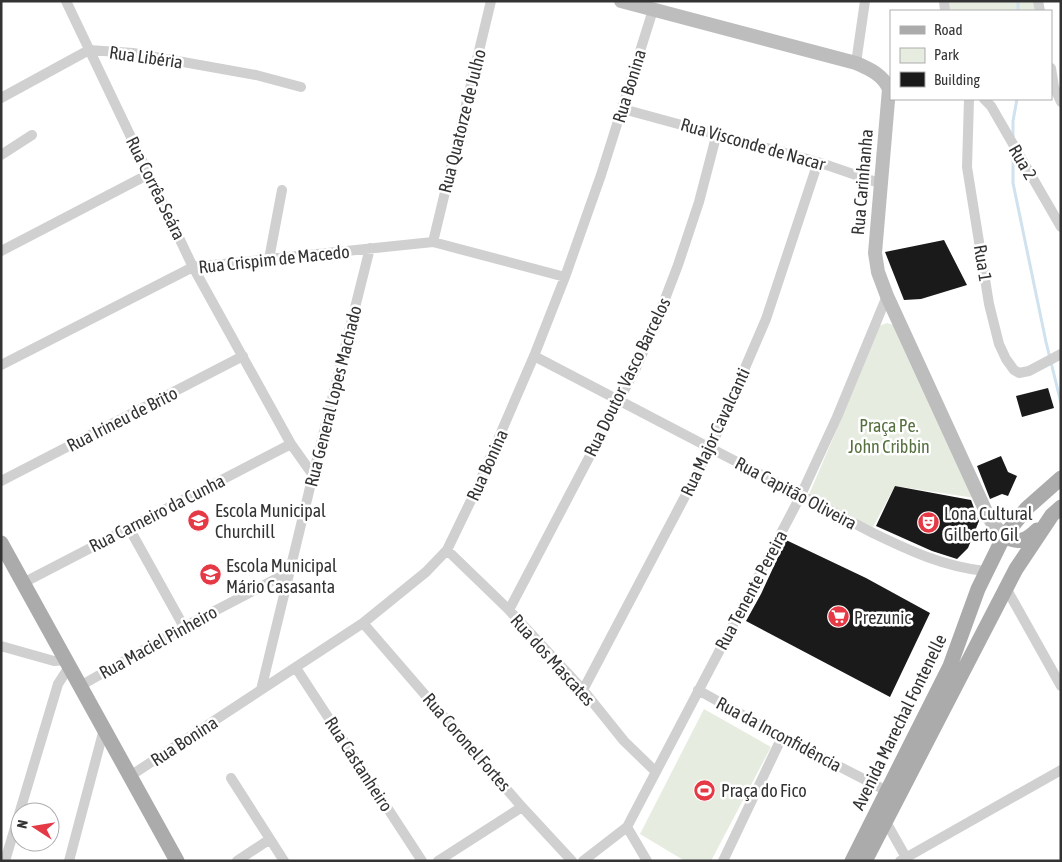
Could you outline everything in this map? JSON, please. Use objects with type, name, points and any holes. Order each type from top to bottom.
[{"type":"main road","name":"Avenida Marechal Fontenelle","points":[[852,861],[950,666],[985,572],[1004,536],[1027,508],[1061,478]]},
{"type":"main road","name":"Avenida Marechal Fontenelle","points":[[865,861],[1006,588],[1025,554],[1057,511]]},
{"type":"main road","points":[[1004,536],[1018,542],[1025,540],[1057,511]]},
{"type":"main road","points":[[1,543],[177,861]]},
{"type":"street","name":"Rua Corrêa Seára","points":[[66,1],[193,267],[291,444],[313,475]]},
{"type":"street","name":"Rua Quatorze de Julho","points":[[433,242],[491,1]]},
{"type":"street","name":"Rua Carinhanha","points":[[621,1],[856,63],[877,73],[886,81],[890,89],[875,253],[878,272],[887,296],[988,516],[1004,536]]},
{"type":"street","points":[[856,63],[865,1]]},
{"type":"street","name":"Rua Bonina","points":[[130,776],[362,623],[426,572],[447,550],[477,488],[534,356],[565,277],[622,109],[652,10]]},
{"type":"street","name":"Rua Libéria","points":[[1,98],[90,50],[133,53],[256,75],[301,87]]},
{"type":"street","points":[[1052,87],[1061,102]]},
{"type":"street","name":"Rua 1","points":[[969,100],[967,167],[995,330],[1006,359],[1014,370],[1019,373],[1025,372],[1061,354]]},
{"type":"street","name":"Rua 2","points":[[985,100],[991,106],[1061,227]]},
{"type":"street","name":"Rua Visconde de Nacar","points":[[622,109],[717,133],[818,162],[882,184]]},
{"type":"street","name":"Rua Doutor Vasco Barcelos","points":[[509,610],[636,368],[666,298],[699,202],[717,133]]},
{"type":"street","points":[[1,155],[32,136]]},
{"type":"street","name":"Rua Major Cavalcanti","points":[[583,690],[711,447],[766,318],[818,162]]},
{"type":"street","points":[[1,251],[149,174]]},
{"type":"street","points":[[269,259],[282,190]]},
{"type":"street","name":"Rua Crispim de Macedo","points":[[1,365],[193,267],[433,242],[565,277]]},
{"type":"street","name":"Rua General Lopes Machado","points":[[261,690],[370,248]]},
{"type":"street","name":"Rua Tenente Pereira","points":[[583,861],[627,827],[800,497],[837,417],[887,296]]},
{"type":"street","name":"Rua Irineu de Brito","points":[[1,481],[243,356]]},
{"type":"street","name":"Rua Capitão Oliveira","points":[[534,356],[711,447],[800,497],[911,552],[951,566],[985,572]]},
{"type":"street","name":"Rua Carneiro da Cunha","points":[[24,583],[291,444]]},
{"type":"street","points":[[129,528],[184,627]]},
{"type":"street","name":"Rua dos Mascates","points":[[447,550],[509,610],[583,690],[624,740],[656,772]]},
{"type":"street","name":"Rua Maciel Pinheiro","points":[[80,686],[184,627],[289,572]]},
{"type":"street","points":[[1006,588],[1061,686]]},
{"type":"street","name":"Rua Coronel Fortes","points":[[362,623],[502,781],[522,807],[572,861]]},
{"type":"street","points":[[1,646],[67,664],[58,684],[6,861]]},
{"type":"street","name":"Rua Castanheiro","points":[[296,668],[422,861]]},
{"type":"street","name":"Rua da Inconfidência","points":[[698,690],[782,737],[888,791]]},
{"type":"street","points":[[69,861],[104,729]]},
{"type":"street","points":[[723,861],[782,737]]},
{"type":"street","points":[[886,822],[905,860],[1061,770]]},
{"type":"street","points":[[231,778],[284,861]]},
{"type":"street","points":[[438,861],[522,807]]},
{"type":"street","points":[[627,827],[647,861]]},
{"type":"street","points":[[237,861],[270,839]]},
{"type":"green space","points":[[947,1],[1035,1],[1037,10],[948,10]]},
{"type":"green space","name":"Praça Pe. John Cribbin","points":[[887,323],[897,326],[975,498],[895,486],[873,527],[808,497],[842,417],[876,327]]},
{"type":"green space","name":"Praça do Fico","points":[[704,709],[771,747],[711,861],[685,861],[640,834]]},
{"type":"building","points":[[944,240],[967,285],[921,299],[904,300],[885,252]]},
{"type":"building","points":[[1048,388],[1054,408],[1022,417],[1016,396]]},
{"type":"building","points":[[1001,456],[1008,472],[1017,476],[1008,496],[1002,494],[990,499],[977,466]]},
{"type":"building","name":"Lona Cultural Gilberto Gil","points":[[895,486],[971,500],[979,521],[968,548],[957,559],[932,551],[876,526]]},
{"type":"building","name":"Prezunic","points":[[786,540],[866,578],[930,613],[890,697],[746,621]]},
{"type":"waterway","points":[[1018,1],[1018,10]]},
{"type":"waterway","points":[[1013,137],[1013,121],[1017,100]]},
{"type":"waterway","points":[[1013,151],[1013,183],[1046,342],[1061,403]]},
{"type":"place","name":"Escola Municipal Churchill","points":[[199,520]]},
{"type":"place","name":"Lona Cultural Gilberto Gil","points":[[928,523]]},
{"type":"place","name":"Escola Municipal Mário Casasanta","points":[[210,575]]},
{"type":"place","name":"Prezunic","points":[[838,617]]},
{"type":"place","name":"Praça do Fico","points":[[705,790]]}]
